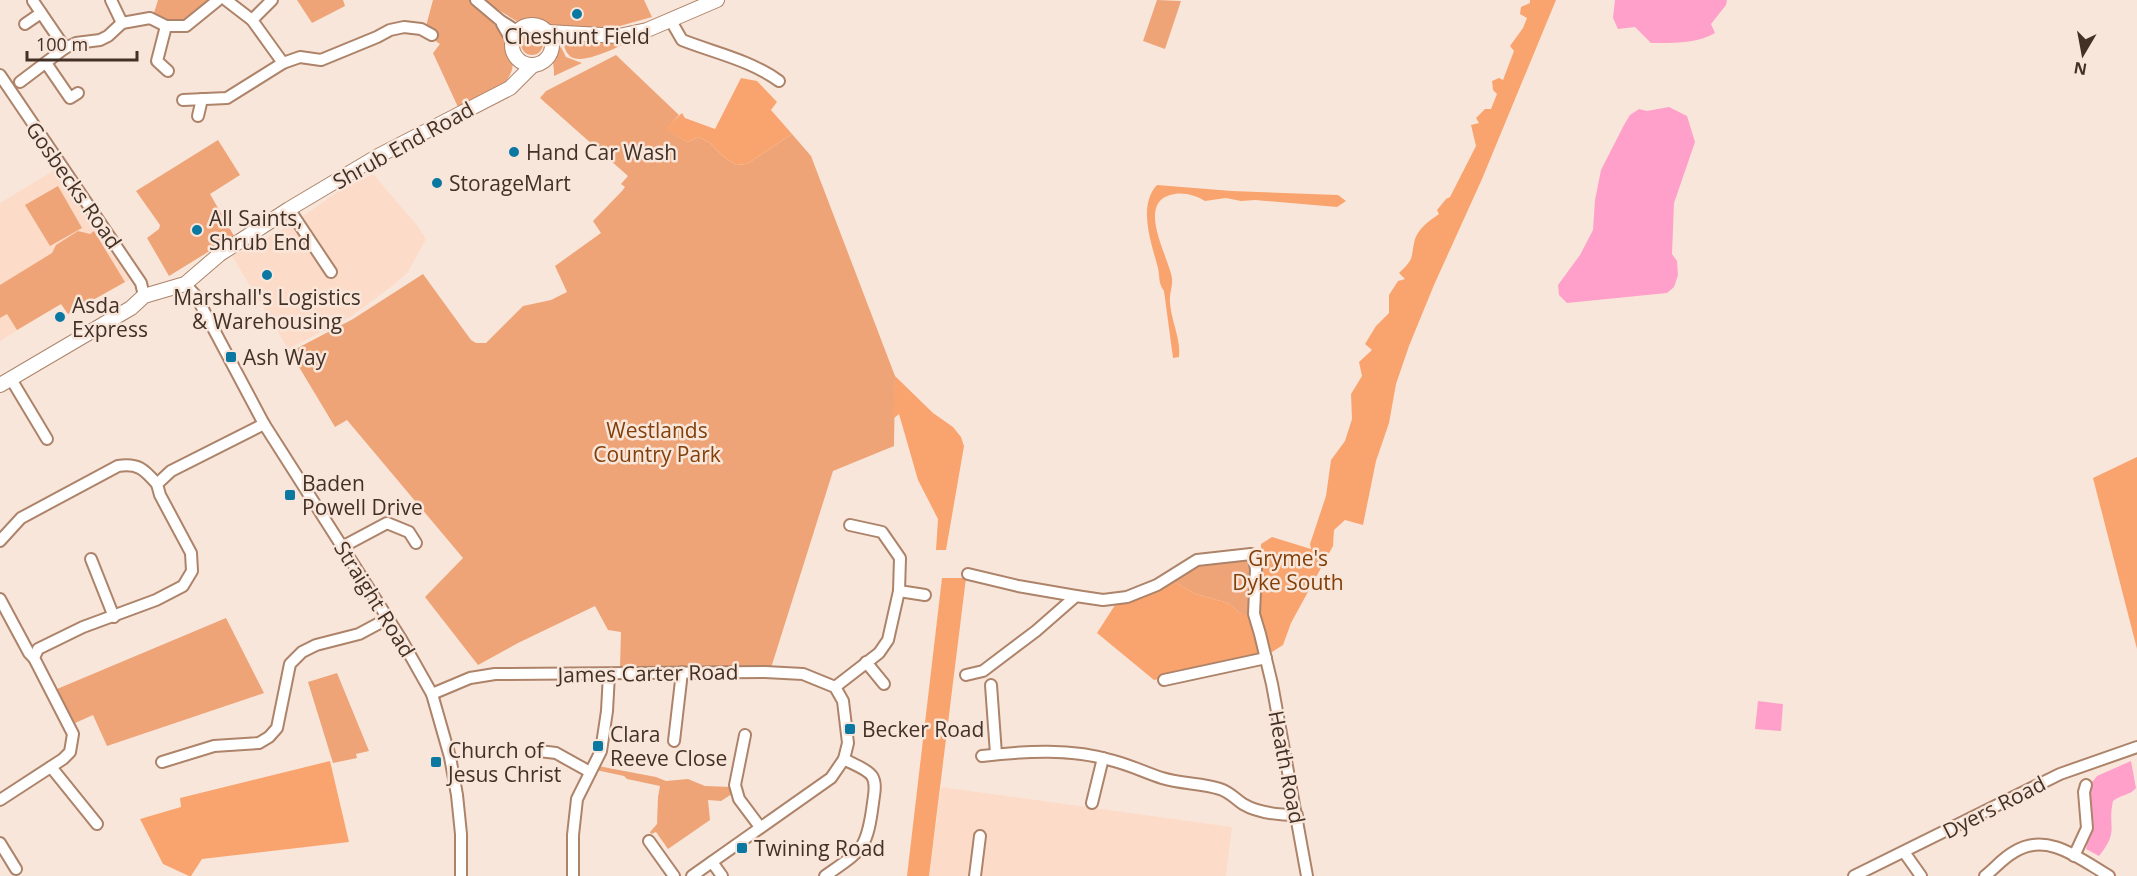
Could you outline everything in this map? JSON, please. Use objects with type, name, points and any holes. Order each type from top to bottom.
[{"type":"main road","points":[[501,93],[514,73],[517,58],[512,48],[515,36],[530,25],[540,27],[547,32],[586,36],[619,36],[647,30],[717,0]]},
{"type":"main road","points":[[517,58],[533,65],[543,61],[550,53],[552,46],[547,32]]},
{"type":"main road","points":[[552,46],[561,41],[586,36]]},
{"type":"main road","name":"Shrub End Road","points":[[5,382],[131,308],[144,296],[185,284],[220,254],[290,208],[380,155],[501,93],[519,81],[533,65]]},
{"type":"street","points":[[111,0],[122,23]]},
{"type":"street","points":[[20,82],[64,48],[76,43],[100,40],[122,23],[150,18],[165,26],[186,26],[218,0]]},
{"type":"street","points":[[226,0],[252,20],[283,63]]},
{"type":"street","points":[[252,20],[272,0]]},
{"type":"street","points":[[476,0],[515,36]]},
{"type":"street","points":[[33,1],[64,48]]},
{"type":"street","points":[[25,24],[41,13]]},
{"type":"street","points":[[421,29],[424,18]]},
{"type":"street","points":[[671,21],[682,40],[765,71],[779,81]]},
{"type":"street","points":[[165,26],[153,61],[168,71]]},
{"type":"street","points":[[183,100],[227,98],[283,63],[300,57],[321,60],[390,30],[404,27],[421,29],[432,35]]},
{"type":"street","points":[[46,63],[70,98]]},
{"type":"street","name":"Gosbecks Road","points":[[0,75],[141,283],[144,296]]},
{"type":"street","points":[[198,116],[202,99]]},
{"type":"street","points":[[290,208],[331,272]]},
{"type":"street","name":"Straight Road","points":[[185,284],[196,296],[264,424],[401,639],[432,694],[450,757],[457,795],[461,834],[461,876]]},
{"type":"street","points":[[5,382],[47,439]]},
{"type":"street","points":[[157,483],[171,471],[264,424]]},
{"type":"street","points":[[0,541],[21,518],[118,466],[131,464],[145,470],[157,483],[160,495],[191,553],[192,571],[183,586],[156,600],[83,627],[38,649],[34,658]]},
{"type":"street","points":[[342,547],[387,523],[409,532],[416,543]]},
{"type":"street","points":[[692,876],[831,778],[844,759],[848,742],[846,714],[843,701],[835,687],[879,653],[888,639],[899,591],[900,558],[882,532],[850,525]]},
{"type":"street","name":"Heath Road","points":[[1076,596],[1103,600],[1127,597],[1157,585],[1197,560],[1251,554],[1256,569],[1254,614],[1266,658],[1297,815],[1306,876]]},
{"type":"street","points":[[92,559],[114,617]]},
{"type":"street","points":[[969,574],[1018,586],[1076,596]]},
{"type":"street","points":[[899,591],[925,596]]},
{"type":"street","points":[[966,675],[983,671],[1036,631],[1076,596]]},
{"type":"street","points":[[0,599],[29,653],[34,658],[73,735],[70,752],[0,800]]},
{"type":"street","points":[[162,762],[214,746],[259,742],[269,737],[277,728],[290,664],[302,652],[316,645],[359,634],[387,619]]},
{"type":"street","points":[[1164,680],[1266,658]]},
{"type":"street","points":[[866,662],[884,684]]},
{"type":"street","points":[[674,741],[682,672]]},
{"type":"street","name":"James Carter Road","points":[[432,694],[470,678],[495,674],[765,672],[803,674],[835,687]]},
{"type":"street","points":[[573,876],[573,835],[577,799],[601,751],[609,674]]},
{"type":"street","points":[[991,685],[996,754]]},
{"type":"street","points":[[745,735],[735,785],[739,799],[760,828]]},
{"type":"street","name":"Dyers Road","points":[[1854,876],[2060,774],[2137,747]]},
{"type":"street","points":[[539,751],[555,753],[590,772]]},
{"type":"street","points":[[982,756],[1041,752],[1103,758],[1162,778],[1220,789],[1231,794],[1244,805],[1259,810],[1283,815],[1297,815]]},
{"type":"street","points":[[1092,803],[1103,758]]},
{"type":"street","points":[[825,876],[857,853],[864,844],[871,814],[875,783],[872,776],[844,759]]},
{"type":"street","points":[[51,767],[97,824]]},
{"type":"street","points":[[2074,856],[2087,828],[2084,792],[2086,785]]},
{"type":"street","points":[[975,876],[980,836]]},
{"type":"street","points":[[649,840],[674,876]]},
{"type":"street","points":[[0,843],[16,869]]},
{"type":"street","points":[[1985,876],[2005,858],[2029,845],[2051,845],[2109,876]]},
{"type":"street","points":[[1904,852],[1921,876]]},
{"type":"street","points":[[712,862],[722,876]]},
{"type":"shaded area","points":[[1615,0],[1727,0],[1726,5],[1711,24],[1715,33],[1708,37],[1675,43],[1651,43],[1635,27],[1618,29],[1613,18]]},
{"type":"shaded area","points":[[1669,107],[1687,116],[1695,142],[1674,203],[1672,254],[1677,261],[1678,275],[1674,287],[1667,293],[1567,303],[1559,295],[1558,285],[1580,255],[1593,230],[1595,200],[1601,170],[1624,125],[1630,115],[1639,109],[1647,111]]},
{"type":"shaded area","points":[[61,166],[136,276],[68,314],[61,304],[0,341],[0,203]]},
{"type":"shaded area","points":[[373,174],[417,225],[426,239],[408,272],[395,284],[352,316],[288,349],[232,256],[289,226],[340,190]]},
{"type":"shaded area","points":[[1758,701],[1783,704],[1781,731],[1755,729]]},
{"type":"shaded area","points":[[2131,761],[2136,788],[2113,801],[2111,834],[2099,856],[2086,849],[2085,843],[2089,786],[2097,776]]},
{"type":"shaded area","points":[[941,787],[1232,827],[1226,876],[929,876]]},
{"type":"green space","points":[[158,0],[209,0],[190,20],[177,25],[153,16]]},
{"type":"green space","points":[[297,0],[343,0],[345,6],[312,23]]},
{"type":"green space","points":[[433,0],[470,0],[487,16],[504,38],[513,61],[511,72],[504,83],[488,94],[458,107],[433,53],[440,44],[431,38],[426,26]]},
{"type":"green space","name":"Cheshunt Field","points":[[482,0],[644,0],[652,17],[620,26],[581,28],[518,22]]},
{"type":"green space","points":[[1157,0],[1181,1],[1165,49],[1143,41]]},
{"type":"green space","name":"Gryme's Dyke South","points":[[1530,0],[1556,0],[1482,179],[1409,346],[1396,384],[1389,423],[1376,461],[1363,525],[1345,520],[1334,530],[1333,546],[1291,623],[1283,645],[1269,654],[1256,605],[1261,583],[1261,544],[1272,537],[1311,549],[1310,544],[1326,496],[1331,460],[1345,441],[1352,419],[1351,394],[1362,376],[1359,362],[1372,350],[1365,344],[1376,326],[1389,313],[1389,295],[1398,281],[1405,279],[1399,273],[1410,260],[1419,231],[1439,214],[1437,210],[1450,197],[1476,146],[1471,125],[1479,123],[1476,118],[1485,109],[1491,109],[1497,94],[1493,90],[1492,81],[1499,78],[1503,80],[1514,51],[1510,46],[1527,18],[1520,14],[1521,7],[1530,3]]},
{"type":"green space","points":[[532,33],[542,40],[543,44],[536,54],[532,55],[522,48],[521,44],[528,34]]},
{"type":"green space","points":[[645,34],[608,52],[587,58],[571,57],[564,45],[618,40]]},
{"type":"green space","points":[[561,47],[566,57],[582,63],[554,76],[553,56]]},
{"type":"green space","name":"Westlands Country Park","points":[[616,55],[679,115],[666,129],[687,142],[699,137],[710,143],[736,165],[747,164],[792,134],[811,156],[895,376],[894,446],[833,471],[771,668],[620,667],[621,632],[608,630],[595,606],[478,665],[425,597],[463,558],[347,420],[335,427],[290,352],[353,319],[423,274],[471,340],[476,343],[486,343],[523,306],[551,300],[567,292],[555,266],[601,233],[593,221],[622,191],[625,187],[621,184],[628,176],[540,98],[546,91]]},
{"type":"green space","points":[[741,78],[757,81],[777,102],[771,110],[792,134],[747,164],[736,165],[710,143],[699,137],[687,142],[665,129],[682,113],[685,118],[715,129]]},
{"type":"green space","points":[[218,140],[240,175],[210,194],[234,236],[169,276],[147,238],[159,229],[160,225],[136,191]]},
{"type":"green space","points":[[1157,185],[1232,191],[1338,195],[1346,201],[1337,207],[1226,198],[1205,201],[1193,195],[1179,193],[1160,201],[1155,221],[1172,279],[1170,302],[1179,350],[1179,357],[1173,358],[1164,291],[1160,283],[1148,226],[1148,204]]},
{"type":"green space","points":[[58,186],[82,228],[50,246],[25,205]]},
{"type":"green space","points":[[78,231],[90,234],[94,231],[125,282],[68,314],[61,304],[17,330],[7,314],[0,318],[0,285],[52,253],[56,245]]},
{"type":"green space","points":[[895,376],[933,413],[953,427],[961,437],[964,446],[946,550],[936,550],[938,519],[918,480],[899,414],[893,419]]},
{"type":"green space","points":[[2137,457],[2137,649],[2093,478]]},
{"type":"green space","points":[[1251,554],[1254,614],[1241,614],[1228,603],[1196,594],[1169,579],[1187,565]]},
{"type":"green space","points":[[942,578],[966,578],[929,876],[907,876]]},
{"type":"green space","points":[[1171,580],[1196,594],[1228,603],[1241,614],[1251,614],[1263,656],[1154,680],[1097,633],[1117,602]]},
{"type":"green space","points":[[226,618],[264,693],[107,746],[93,715],[75,723],[57,689]]},
{"type":"green space","points":[[337,673],[369,751],[356,754],[357,758],[333,763],[308,682]]},
{"type":"green space","points":[[330,761],[349,842],[202,859],[189,876],[163,864],[140,819],[181,807],[180,798]]},
{"type":"green space","points":[[598,766],[666,781],[688,779],[705,786],[732,787],[732,794],[721,801],[708,800],[710,820],[668,849],[656,832],[651,834],[650,832],[657,824],[660,786],[596,770]]},
{"type":"place","name":"Cheshunt Field","points":[[577,14]]},
{"type":"place","name":"Hand Car Wash","points":[[514,152]]},
{"type":"place","name":"StorageMart","points":[[437,183]]},
{"type":"place","name":"All Saints, Shrub End","points":[[197,230]]},
{"type":"place","name":"Marshall's Logistics & Warehousing","points":[[267,275]]},
{"type":"place","name":"Asda Express","points":[[60,317]]},
{"type":"place","name":"Ash Way","points":[[231,357]]},
{"type":"place","name":"Baden Powell Drive","points":[[290,495]]},
{"type":"place","name":"Becker Road","points":[[850,729]]},
{"type":"place","name":"Clara Reeve Close","points":[[598,746]]},
{"type":"place","name":"Church of Jesus Christ","points":[[436,762]]},
{"type":"place","name":"Twining Road","points":[[742,848]]}]
